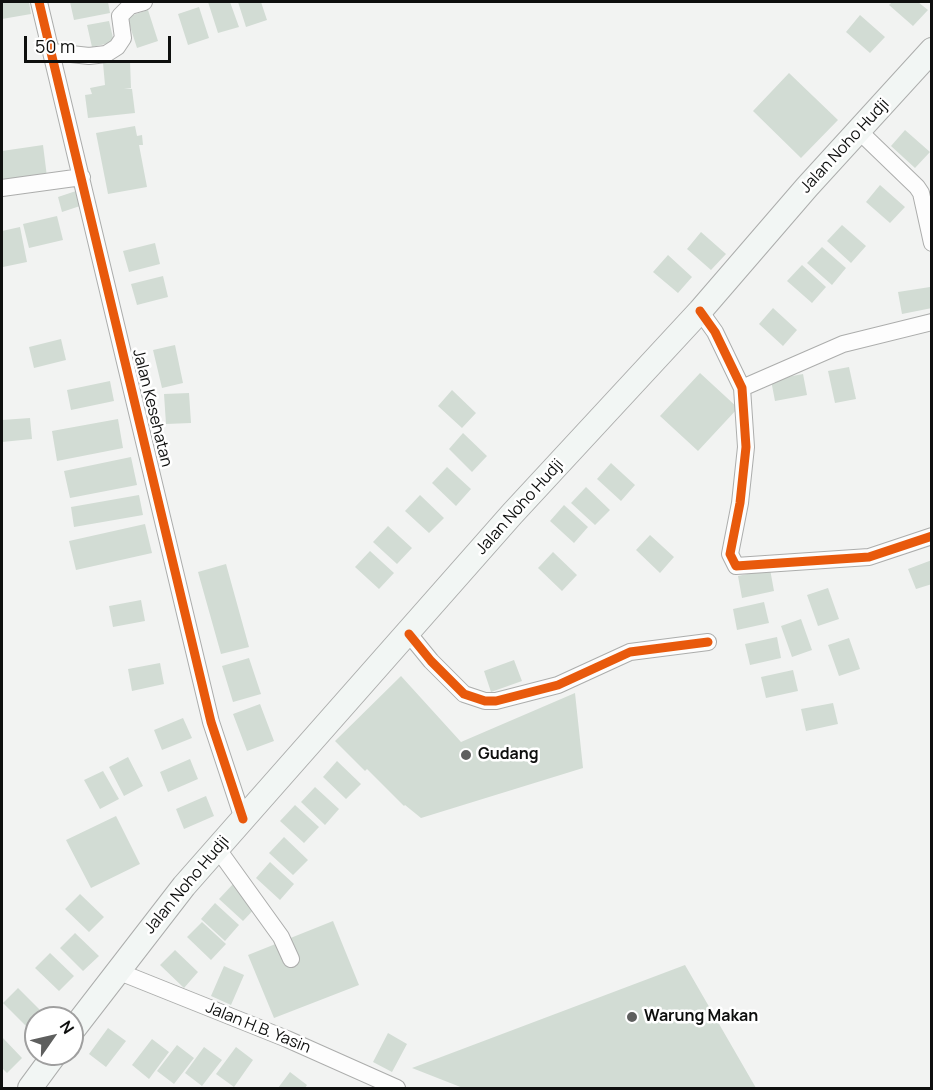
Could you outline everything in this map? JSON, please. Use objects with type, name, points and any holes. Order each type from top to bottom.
[{"type":"main road","name":"Jalan Noho Hudji","points":[[84,1015],[117,971],[243,819],[513,514],[700,311],[932,50]]},
{"type":"main road","points":[[30,1089],[46,1066]]},
{"type":"street","name":"Jalan Kesehatan","points":[[39,2],[53,52],[211,722],[243,819]]},
{"type":"street","points":[[53,52],[89,56],[106,54],[117,47],[123,38],[120,16],[130,6],[144,2]]},
{"type":"street","points":[[859,131],[917,187],[924,204],[932,243]]},
{"type":"street","points":[[2,188],[82,177]]},
{"type":"street","points":[[700,311],[715,332],[742,388],[746,447],[740,503],[730,554],[736,566],[869,557],[932,536]]},
{"type":"street","points":[[742,388],[843,344],[932,322]]},
{"type":"street","points":[[409,634],[431,661],[464,694],[485,701],[496,701],[558,685],[630,652],[708,642]]},
{"type":"street","points":[[218,848],[281,937],[291,959]]},
{"type":"street","name":"Jalan H.B. Yasin","points":[[117,971],[297,1043],[398,1089]]},
{"type":"building","points":[[2,2],[29,2],[31,14],[2,19]]},
{"type":"building","points":[[70,2],[108,2],[110,13],[74,20]]},
{"type":"building","points":[[208,2],[230,2],[239,27],[218,33]]},
{"type":"building","points":[[238,2],[261,2],[267,20],[246,27]]},
{"type":"building","points":[[892,2],[918,2],[928,10],[913,26],[889,5]]},
{"type":"building","points":[[199,7],[209,38],[188,45],[178,14]]},
{"type":"building","points":[[148,10],[158,41],[137,48],[127,17]]},
{"type":"building","points":[[860,15],[885,37],[870,53],[846,32]]},
{"type":"building","points":[[109,21],[114,42],[92,47],[87,25]]},
{"type":"building","points":[[130,61],[131,88],[124,88],[132,89],[135,113],[88,118],[85,95],[92,94],[90,88],[105,85],[103,63]]},
{"type":"building","points":[[789,73],[838,120],[801,158],[753,111]]},
{"type":"building","points":[[135,126],[137,136],[142,135],[143,145],[139,145],[147,187],[108,194],[96,133]]},
{"type":"building","points":[[905,130],[930,152],[915,168],[891,146]]},
{"type":"building","points":[[43,145],[47,177],[2,183],[2,151]]},
{"type":"building","points":[[880,185],[905,207],[890,223],[866,202]]},
{"type":"building","points":[[79,190],[83,205],[62,212],[58,197]]},
{"type":"building","points":[[57,216],[63,240],[29,248],[23,224]]},
{"type":"building","points":[[842,225],[866,246],[851,263],[827,241]]},
{"type":"building","points":[[20,227],[27,262],[3,267],[2,231]]},
{"type":"building","points":[[701,232],[726,254],[711,270],[687,249]]},
{"type":"building","points":[[155,243],[160,264],[129,272],[123,251]]},
{"type":"building","points":[[822,247],[846,268],[832,285],[807,263]]},
{"type":"building","points":[[668,255],[692,277],[678,293],[653,272]]},
{"type":"building","points":[[802,265],[826,287],[812,303],[787,281]]},
{"type":"building","points":[[163,276],[168,297],[137,305],[131,284]]},
{"type":"building","points":[[930,287],[932,308],[902,314],[898,292]]},
{"type":"building","points":[[773,308],[797,330],[783,346],[759,324]]},
{"type":"building","points":[[61,339],[66,360],[34,368],[29,347]]},
{"type":"building","points":[[175,345],[183,383],[162,388],[153,350]]},
{"type":"building","points":[[849,367],[856,399],[835,403],[828,371]]},
{"type":"building","points":[[700,373],[738,408],[698,451],[660,416]]},
{"type":"building","points":[[803,374],[807,395],[775,401],[771,380]]},
{"type":"building","points":[[110,381],[114,401],[71,410],[67,390]]},
{"type":"building","points":[[452,390],[476,413],[462,428],[438,406]]},
{"type":"building","points":[[189,393],[191,423],[166,424],[164,394]]},
{"type":"building","points":[[30,418],[32,439],[2,442],[2,420]]},
{"type":"building","points":[[118,419],[123,448],[57,461],[52,431]]},
{"type":"building","points":[[463,433],[487,456],[472,472],[449,449]]},
{"type":"building","points":[[131,457],[137,485],[70,498],[64,471]]},
{"type":"building","points":[[611,463],[635,485],[621,501],[597,479]]},
{"type":"building","points":[[447,467],[471,489],[456,506],[432,483]]},
{"type":"building","points":[[586,487],[610,510],[595,525],[571,503]]},
{"type":"building","points":[[139,495],[143,515],[74,527],[71,507]]},
{"type":"building","points":[[420,495],[444,518],[429,533],[405,511]]},
{"type":"building","points":[[564,505],[588,527],[574,543],[550,521]]},
{"type":"building","points":[[145,524],[152,553],[76,570],[69,541]]},
{"type":"building","points":[[388,526],[412,548],[397,564],[373,542]]},
{"type":"building","points":[[650,535],[674,557],[660,573],[636,550]]},
{"type":"building","points":[[370,551],[394,573],[379,589],[355,567]]},
{"type":"building","points":[[553,552],[577,575],[562,591],[538,568]]},
{"type":"building","points":[[932,560],[932,584],[916,589],[908,569]]},
{"type":"building","points":[[226,564],[249,647],[221,654],[198,572]]},
{"type":"building","points":[[770,569],[774,591],[742,598],[738,576]]},
{"type":"building","points":[[828,588],[839,619],[818,626],[807,595]]},
{"type":"building","points":[[141,600],[145,621],[113,627],[109,606]]},
{"type":"building","points":[[764,602],[769,623],[737,630],[733,609]]},
{"type":"building","points":[[801,619],[812,650],[792,657],[781,626]]},
{"type":"building","points":[[777,637],[781,658],[750,665],[745,644]]},
{"type":"building","points":[[849,638],[860,669],[839,676],[828,645]]},
{"type":"building","points":[[249,658],[261,694],[233,702],[222,666]]},
{"type":"building","points":[[514,660],[522,681],[491,692],[484,671]]},
{"type":"building","points":[[160,663],[164,684],[132,691],[128,669]]},
{"type":"building","points":[[793,670],[798,691],[766,698],[761,677]]},
{"type":"building","name":"Gudang","points":[[401,676],[461,742],[575,693],[583,768],[421,818],[404,806],[335,741]]},
{"type":"building","points":[[833,703],[838,724],[806,731],[801,709]]},
{"type":"building","points":[[260,704],[274,741],[247,751],[233,714]]},
{"type":"building","points":[[183,718],[192,738],[162,750],[154,730]]},
{"type":"building","points":[[128,757],[143,786],[124,796],[109,767]]},
{"type":"building","points":[[190,759],[198,779],[168,792],[160,772]]},
{"type":"building","points":[[337,761],[361,784],[346,799],[323,777]]},
{"type":"building","points":[[103,771],[119,799],[100,809],[84,780]]},
{"type":"building","points":[[315,787],[339,809],[325,825],[301,802]]},
{"type":"building","points":[[206,796],[214,816],[184,829],[176,809]]},
{"type":"building","points":[[295,805],[319,827],[304,843],[280,821]]},
{"type":"building","points":[[116,816],[140,864],[91,888],[66,840]]},
{"type":"building","points":[[284,837],[308,860],[293,875],[269,853]]},
{"type":"building","points":[[270,862],[294,884],[280,900],[256,878]]},
{"type":"building","points":[[234,883],[258,905],[243,921],[219,899]]},
{"type":"building","points":[[80,894],[104,917],[89,932],[65,909]]},
{"type":"building","points":[[215,903],[239,925],[225,941],[201,919]]},
{"type":"building","points":[[333,921],[359,985],[274,1018],[248,955]]},
{"type":"building","points":[[202,922],[226,944],[211,960],[187,937]]},
{"type":"building","points":[[75,933],[99,956],[83,971],[60,948]]},
{"type":"building","points":[[175,950],[198,972],[184,988],[160,965]]},
{"type":"building","points":[[50,953],[74,976],[59,991],[35,968]]},
{"type":"building","name":"Warung Makan","points":[[685,965],[756,1088],[463,1088],[412,1068]]},
{"type":"building","points":[[224,966],[244,975],[231,1005],[211,996]]},
{"type":"building","points":[[18,988],[36,1006],[24,1006],[24,1024],[3,1003]]},
{"type":"building","points":[[108,1028],[126,1041],[106,1067],[89,1054]]},
{"type":"building","points":[[388,1033],[407,1044],[392,1072],[373,1062]]},
{"type":"building","points":[[2,1037],[22,1058],[7,1073],[2,1068]]},
{"type":"building","points":[[152,1039],[169,1052],[149,1079],[132,1065]]},
{"type":"building","points":[[177,1045],[194,1058],[174,1084],[157,1071]]},
{"type":"building","points":[[204,1047],[222,1060],[202,1086],[185,1073]]},
{"type":"building","points":[[236,1047],[253,1060],[234,1087],[216,1074]]},
{"type":"building","points":[[290,1072],[307,1085],[305,1088],[278,1088]]},
{"type":"cycle path","points":[[39,2],[211,722],[243,819]]},
{"type":"cycle path","points":[[700,311],[715,332],[742,388],[746,447],[740,503],[730,554],[736,566],[869,557],[932,536]]},
{"type":"cycle path","points":[[409,634],[431,661],[464,694],[485,701],[496,701],[558,685],[630,652],[708,642]]},
{"type":"place","name":"Gudang","points":[[466,755]]},
{"type":"place","name":"Warung Makan","points":[[632,1017]]}]
